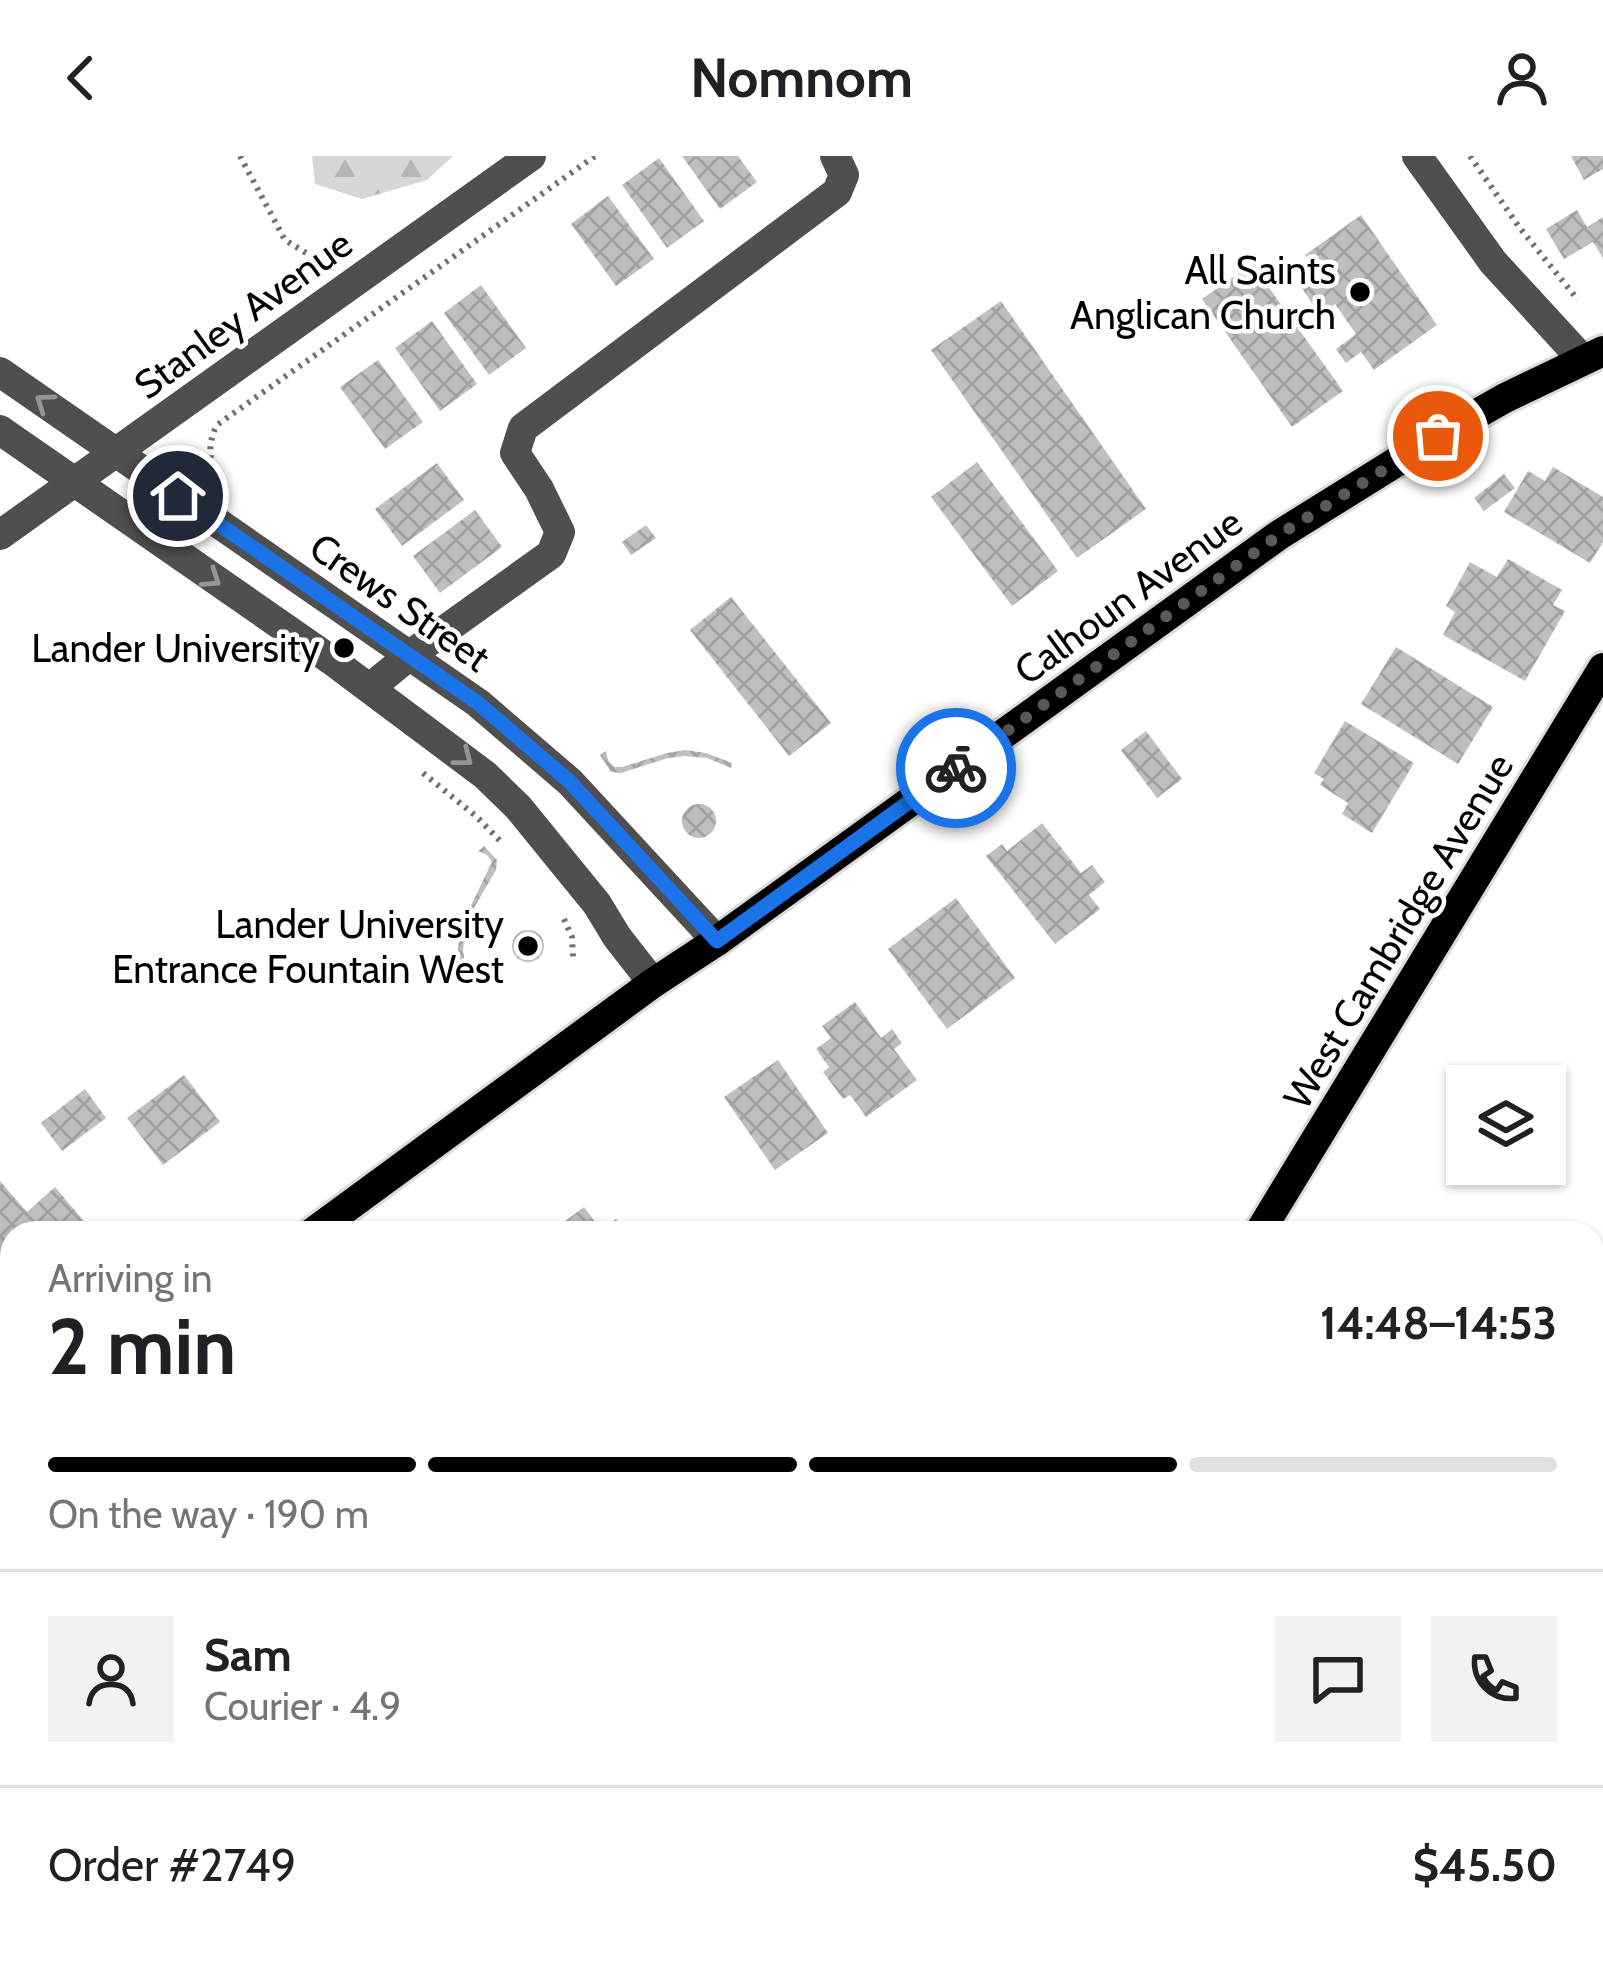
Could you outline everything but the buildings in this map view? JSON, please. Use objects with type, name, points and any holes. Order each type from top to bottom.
[{"type":"main road","name":"Calhoun Avenue","points":[[328,1221],[1279,535],[1438,436],[1593,356]]},
{"type":"main road","name":"West Cambridge Avenue","points":[[1266,1221],[1603,668]]},
{"type":"street","name":"Stanley Avenue","points":[[0,535],[531,156]]},
{"type":"street","points":[[370,688],[551,554],[560,532],[515,453],[523,428],[837,192],[844,176],[835,156]]},
{"type":"street","points":[[1417,156],[1493,262],[1593,356]]},
{"type":"street","name":"Crews Street","points":[[0,372],[478,703],[570,782],[717,941]]},
{"type":"street","points":[[0,430],[370,688],[485,775],[598,904],[652,983]]},
{"type":"path","points":[[239,156],[285,240],[331,268]]},
{"type":"path","points":[[220,488],[209,451],[217,424],[595,156]]},
{"type":"path","points":[[1470,156],[1577,300]]},
{"type":"path","points":[[418,768],[509,850]]},
{"type":"path","points":[[552,902],[572,938],[573,958]]},
{"type":"green space","points":[[312,156],[453,156],[427,180],[362,199],[315,184]]},
{"type":"way so far","points":[[956,768],[1279,535],[1438,436]]},
{"type":"place","name":"All Saints Anglican Church","points":[[1360,292]]},
{"type":"place","name":"Lander University","points":[[344,648]]},
{"type":"place","name":"Lander University Entrance Fountain West","points":[[528,946]]},
{"type":"route","points":[[178,496],[478,703],[570,782],[717,941],[956,768]]}]
